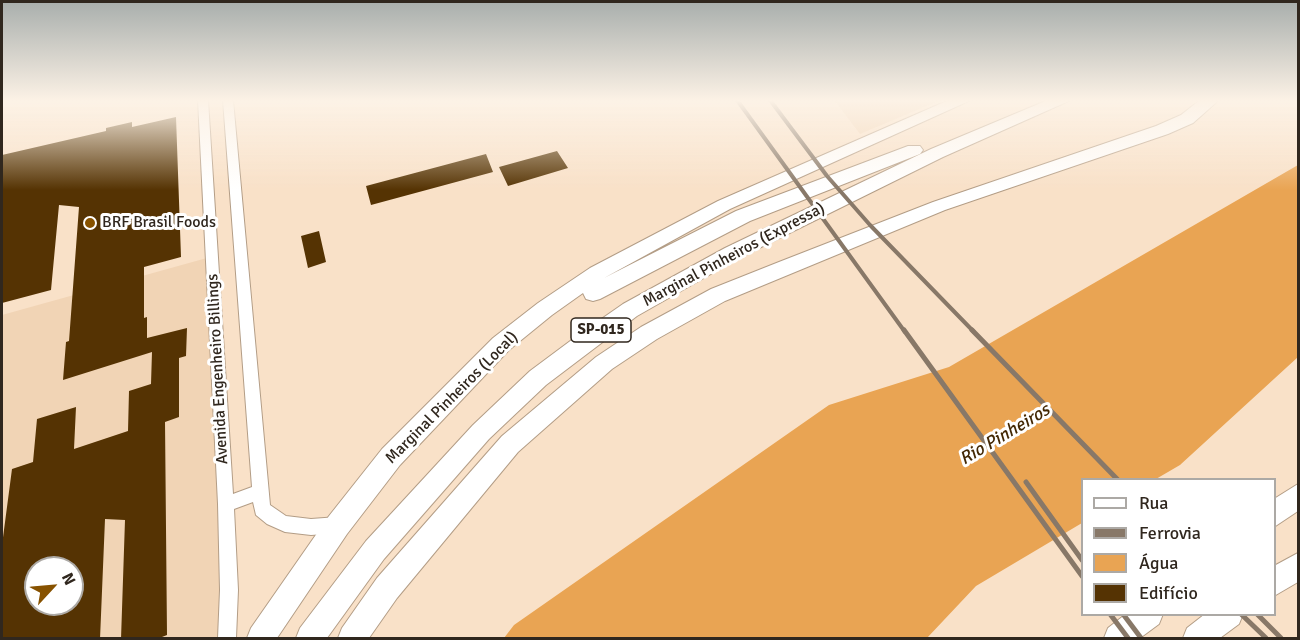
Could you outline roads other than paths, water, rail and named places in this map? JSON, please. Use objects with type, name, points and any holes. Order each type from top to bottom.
[{"type":"highway","name":"Marginal Pinheiros (Local)","points":[[261,639],[338,525],[391,458],[501,344],[545,309],[597,273],[724,205],[895,130]]},
{"type":"highway","name":"Marginal Pinheiros (Expressa)","points":[[310,639],[375,550],[465,449],[538,378],[585,342],[630,310],[704,267],[989,130]]},
{"type":"highway","points":[[352,639],[387,588],[462,497],[510,444],[596,370],[649,333],[718,295],[929,210],[1162,130]]},
{"type":"highway","points":[[443,402],[474,384],[517,348],[590,295],[692,240],[743,216],[916,150],[946,139],[979,134]]},
{"type":"highway","points":[[1276,514],[1299,496]]},
{"type":"highway","points":[[1276,582],[1299,566]]},
{"type":"highway","points":[[1118,639],[1148,616]]},
{"type":"highway","points":[[1197,639],[1228,616]]},
{"type":"street","name":"Avenida Engenheiro Billings","points":[[209,130],[221,197],[262,509],[278,522],[312,527],[338,525]]},
{"type":"street","name":"Avenida Engenheiro Billings","points":[[226,130],[221,197],[229,590],[227,639]]},
{"type":"street","points":[[226,504],[260,492]]},
{"type":"water","name":"Rio Pinheiros","points":[[1298,165],[1298,357],[1180,465],[1158,478],[1081,478],[1081,524],[976,586],[927,638],[504,638],[514,625],[829,405],[949,367]]},
{"type":"railway","points":[[759,130],[905,332]]},
{"type":"railway","points":[[792,130],[827,176],[870,225],[974,332]]},
{"type":"railway","points":[[904,330],[1081,575]]},
{"type":"railway","points":[[972,330],[1116,478]]},
{"type":"railway","points":[[1026,482],[1081,559]]},
{"type":"railway","points":[[1112,616],[1128,638]]},
{"type":"railway","points":[[1124,616],[1141,638]]},
{"type":"railway","points":[[1243,616],[1266,638]]},
{"type":"railway","points":[[1259,616],[1281,638]]},
{"type":"place","name":"BRF Brasil Foods","points":[[90,223]]}]
